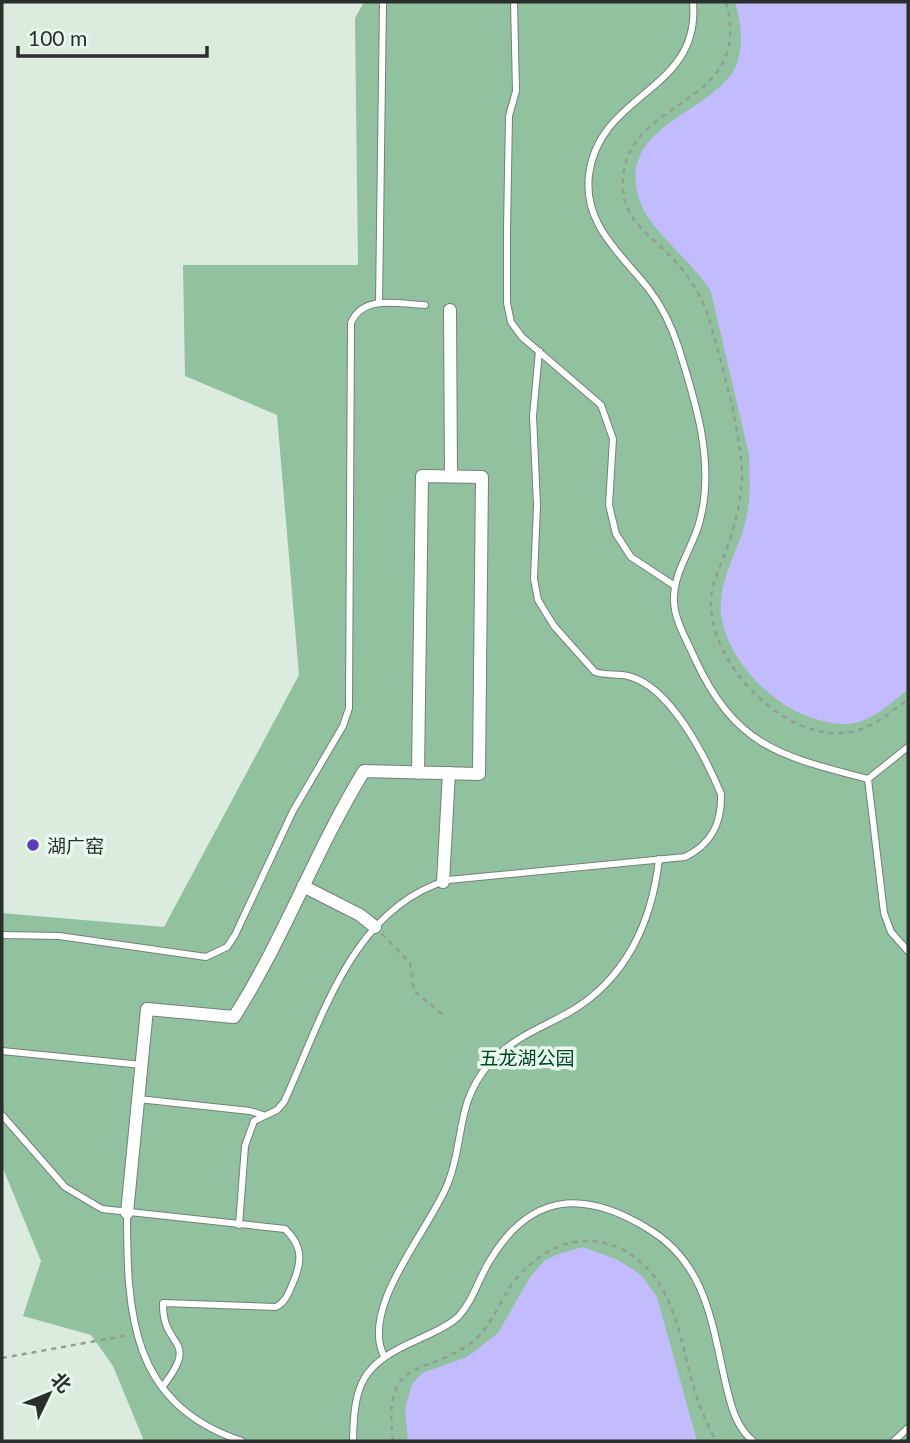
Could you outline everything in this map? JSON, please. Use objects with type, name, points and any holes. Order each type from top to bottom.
[{"type":"street","points":[[450,310],[451,476]]},
{"type":"street","points":[[127,1213],[147,1009],[234,1017],[257,981],[335,818],[365,771],[418,773],[449,774],[479,774],[482,477],[422,475],[418,773]]},
{"type":"street","points":[[443,882],[449,774]]},
{"type":"street","points":[[303,887],[360,915],[375,927]]},
{"type":"lane","points":[[379,303],[383,2]]},
{"type":"lane","points":[[514,2],[516,91],[509,116],[507,303],[516,328],[539,351],[595,397],[606,414],[613,439],[609,505],[615,534],[631,557],[675,586]]},
{"type":"lane","points":[[692,2],[693,25],[687,50],[674,67],[632,102],[612,124],[593,157],[588,188],[592,210],[601,232],[647,287],[670,325],[701,430],[705,478],[703,508],[675,586],[676,617],[710,690],[736,724],[755,739],[784,754],[868,779]]},
{"type":"lane","points":[[2,935],[59,936],[206,957],[227,947],[293,811],[343,726],[349,708],[351,323],[356,312],[365,305],[425,305]]},
{"type":"lane","points":[[239,1225],[245,1146],[254,1121],[277,1110],[284,1102],[351,958],[375,927],[412,895],[443,882],[685,857],[708,842],[719,818],[721,794],[671,706],[658,691],[626,675],[596,672],[554,626],[538,600],[534,579],[537,505],[533,416],[539,351]]},
{"type":"lane","points":[[868,779],[908,747]]},
{"type":"lane","points":[[868,779],[884,913],[891,932],[908,951]]},
{"type":"lane","points":[[384,1356],[376,1332],[381,1315],[417,1236],[448,1183],[460,1119],[471,1093],[487,1066],[507,1045],[530,1030],[568,1013],[592,997],[617,972],[645,925],[655,890],[659,859]]},
{"type":"lane","points":[[2,1051],[142,1065]]},
{"type":"lane","points":[[138,1099],[250,1111],[263,1115]]},
{"type":"lane","points":[[2,1115],[65,1187],[102,1209],[285,1229],[295,1240],[301,1265],[286,1300],[271,1308],[163,1303],[164,1320],[181,1356],[179,1364],[163,1386]]},
{"type":"lane","points":[[353,1441],[356,1392],[365,1374],[384,1356],[442,1329],[458,1316],[499,1246],[525,1217],[550,1205],[579,1204],[608,1210],[648,1228],[672,1245],[692,1267],[706,1297],[733,1413],[753,1441]]},
{"type":"lane","points":[[127,1213],[128,1296],[135,1333],[145,1358],[163,1386],[201,1421],[242,1441]]},
{"type":"lane","points":[[894,1441],[908,1428]]},
{"type":"path","points":[[726,2],[731,26],[725,63],[711,81],[664,114],[638,140],[626,164],[623,189],[633,218],[683,271],[704,305],[738,442],[742,473],[740,502],[712,594],[713,622],[724,652],[741,678],[782,717],[818,730],[841,733],[882,720],[908,699]]},
{"type":"path","points":[[375,927],[410,963],[414,991],[446,1017]]},
{"type":"path","points":[[393,1441],[389,1413],[392,1397],[409,1373],[469,1344],[485,1329],[509,1289],[531,1263],[561,1245],[585,1238],[623,1250],[651,1272],[663,1288],[696,1397],[716,1441]]},
{"type":"path","points":[[2,1358],[135,1333]]},
{"type":"green space","name":"五龙湖公园","points":[[364,2],[908,2],[908,1441],[144,1441],[113,1366],[91,1335],[23,1316],[41,1261],[2,1166],[2,913],[164,927],[299,675],[277,415],[185,376],[183,265],[358,265],[355,18]]},
{"type":"shaded area","points":[[735,2],[908,2],[908,689],[871,717],[848,724],[821,721],[804,715],[773,697],[746,669],[726,635],[721,617],[721,600],[747,516],[750,490],[749,455],[711,292],[646,215],[636,178],[639,157],[650,140],[721,86],[734,70],[740,54],[741,36]]},
{"type":"shaded area","points":[[583,1247],[618,1260],[641,1275],[657,1297],[697,1441],[408,1441],[405,1409],[412,1384],[422,1373],[467,1357],[498,1333],[530,1277],[544,1261]]},
{"type":"place","name":"湖广窑","points":[[33,845]]}]
